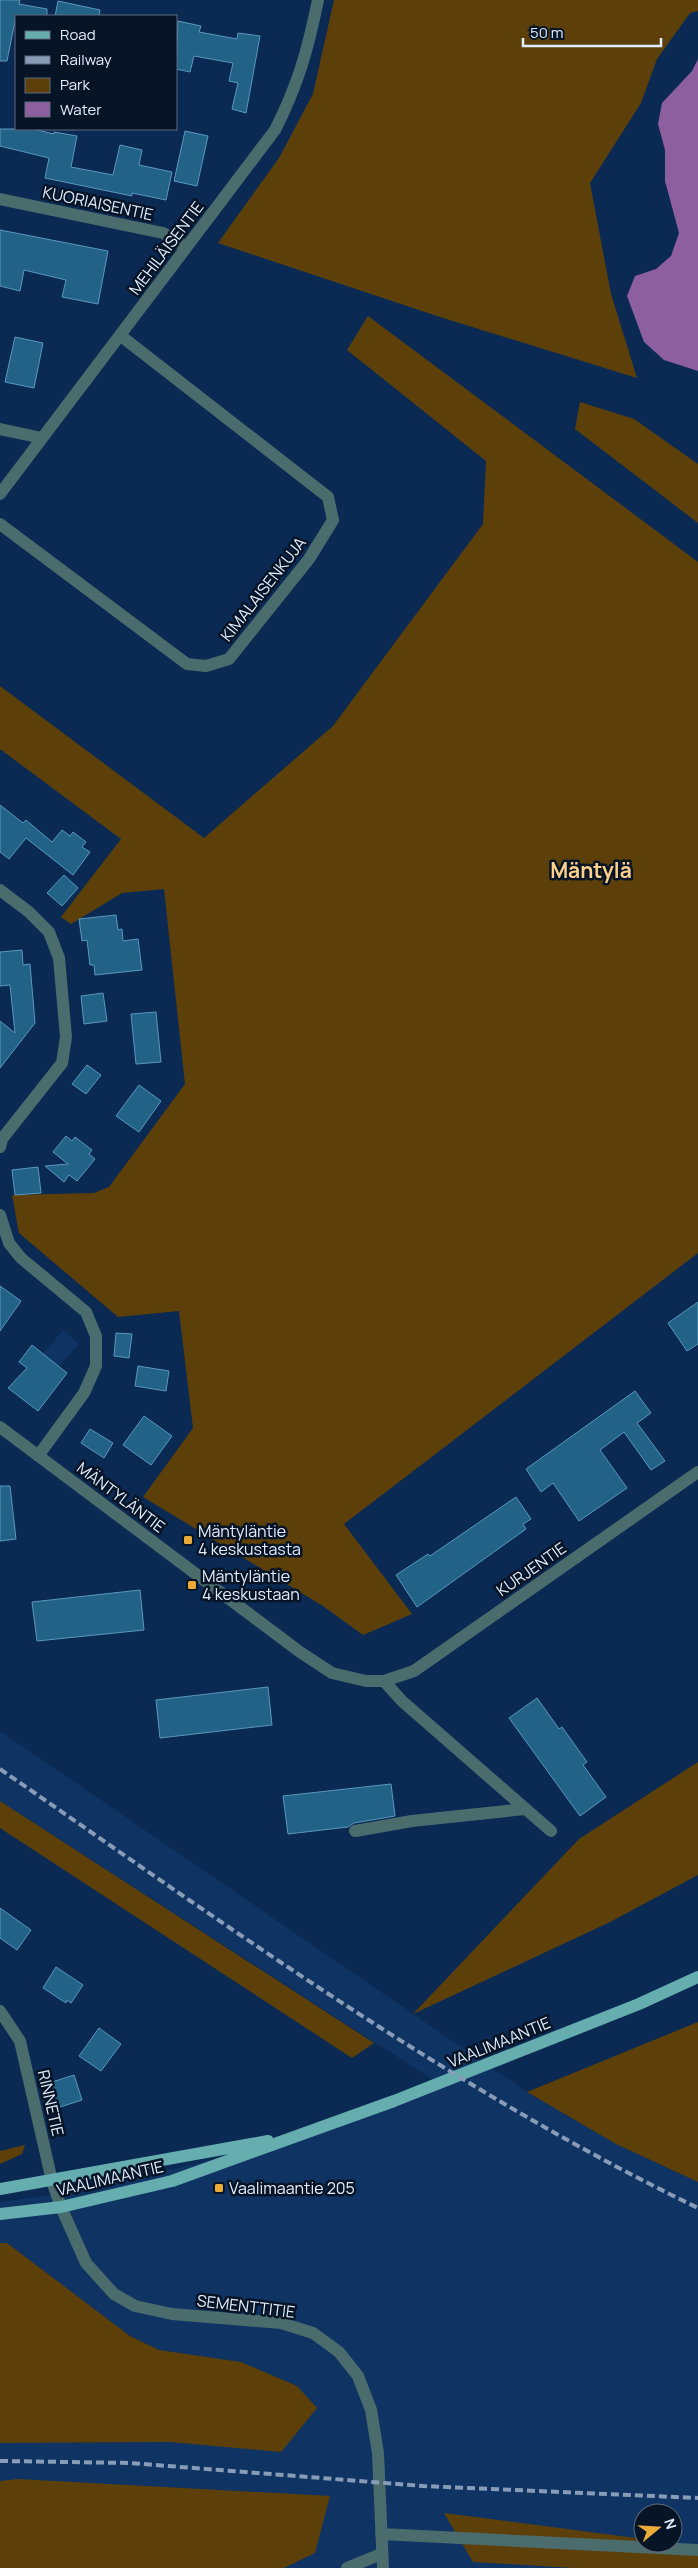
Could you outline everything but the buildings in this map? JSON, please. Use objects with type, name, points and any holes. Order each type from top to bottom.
[{"type":"main road","name":"VAALIMAANTIE","points":[[0,2214],[61,2207],[172,2180],[310,2133],[639,2004],[698,1977]]},
{"type":"main road","name":"VAALIMAANTIE","points":[[0,2189],[310,2133]]},
{"type":"street","name":"MEHILÄISENTIE","points":[[0,494],[275,130],[293,95],[307,55],[318,0]]},
{"type":"street","name":"KUORIAISENTIE","points":[[0,199],[163,233],[186,247]]},
{"type":"street","name":"KIMALAISENKUJA","points":[[0,524],[187,664],[206,666],[228,659],[309,559],[333,520],[328,497],[121,336]]},
{"type":"street","points":[[0,429],[42,438]]},
{"type":"street","points":[[0,890],[29,912],[49,932],[59,958],[66,1037],[62,1063],[2,1139],[0,1147]]},
{"type":"street","points":[[0,1215],[8,1243],[86,1312],[96,1336],[96,1366],[84,1393],[38,1456]]},
{"type":"street","name":"MÄNTYLÄNTIE","points":[[0,1427],[300,1652],[332,1673],[380,1682]]},
{"type":"street","name":"KURJENTIE","points":[[380,1682],[414,1671],[698,1472]]},
{"type":"street","points":[[380,1682],[550,1831]]},
{"type":"street","points":[[355,1831],[412,1822],[526,1809]]},
{"type":"street","name":"RINNETIE","points":[[0,2011],[20,2042],[52,2181],[61,2207]]},
{"type":"street","name":"SEMENTTITIE","points":[[61,2207],[86,2263],[114,2294],[135,2306],[172,2314],[281,2323],[313,2333],[339,2352],[358,2376],[371,2410],[378,2452],[383,2568]]},
{"type":"street","points":[[381,2534],[698,2550]]},
{"type":"street","points":[[347,2568],[381,2554]]},
{"type":"shaded area","points":[[63,1330],[79,1344],[58,1366],[43,1354]]},
{"type":"shaded area","points":[[0,1731],[527,2092],[616,2144],[698,2182],[698,2568],[0,2568],[0,2443],[169,2442],[281,2451],[297,2386],[241,2362],[159,2350],[130,2336],[7,2243],[0,2243],[0,2202],[89,2189],[241,2153],[435,2081],[0,1801]]},
{"type":"green space","points":[[334,0],[698,0],[698,11],[690,13],[657,59],[641,103],[590,183],[611,294],[637,378],[440,317],[218,243],[279,158],[313,94]]},
{"type":"green space","points":[[368,316],[698,562],[698,1253],[344,1524],[412,1614],[363,1635],[323,1606],[143,1497],[193,1428],[179,1311],[118,1317],[19,1233],[12,1195],[94,1193],[109,1187],[185,1084],[164,889],[122,893],[71,924],[61,917],[121,839],[0,749],[0,686],[204,838],[333,726],[483,524],[486,461],[347,350]]},
{"type":"green space","points":[[580,402],[634,419],[698,464],[698,523],[575,429]]},
{"type":"green space","points":[[698,1762],[698,1875],[610,1922],[413,2014],[579,1839]]},
{"type":"green space","points":[[0,1801],[374,2043],[352,2058],[0,1828]]},
{"type":"green space","points":[[698,2022],[698,2182],[616,2144],[527,2092]]},
{"type":"green space","points":[[25,2145],[22,2154],[0,2164],[0,2151]]},
{"type":"green space","points":[[0,2243],[7,2243],[130,2336],[159,2350],[241,2362],[297,2386],[317,2408],[281,2452],[169,2442],[0,2443]]},
{"type":"green space","points":[[18,2479],[330,2496],[315,2553],[284,2568],[0,2568],[0,2481]]},
{"type":"green space","points":[[444,2513],[633,2538],[633,2553],[683,2553],[683,2545],[698,2546],[698,2568],[574,2568],[473,2562]]},
{"type":"water","points":[[698,59],[698,371],[664,360],[644,342],[627,296],[635,276],[656,269],[671,256],[679,233],[665,181],[665,150],[658,124],[662,103],[692,71]]},
{"type":"railway","points":[[0,1769],[255,1945],[428,2057],[516,2111],[606,2161],[698,2208]]},
{"type":"railway","points":[[0,2461],[130,2463],[423,2486],[698,2498]]},
{"type":"place","name":"Mäntyläntie 4 keskustasta","points":[[188,1540]]},
{"type":"place","name":"Mäntyläntie 4 keskustaan","points":[[192,1585]]},
{"type":"place","name":"Vaalimaantie 205","points":[[219,2188]]},
{"type":"district","name":"Mäntylä","points":[[591,871]]}]
